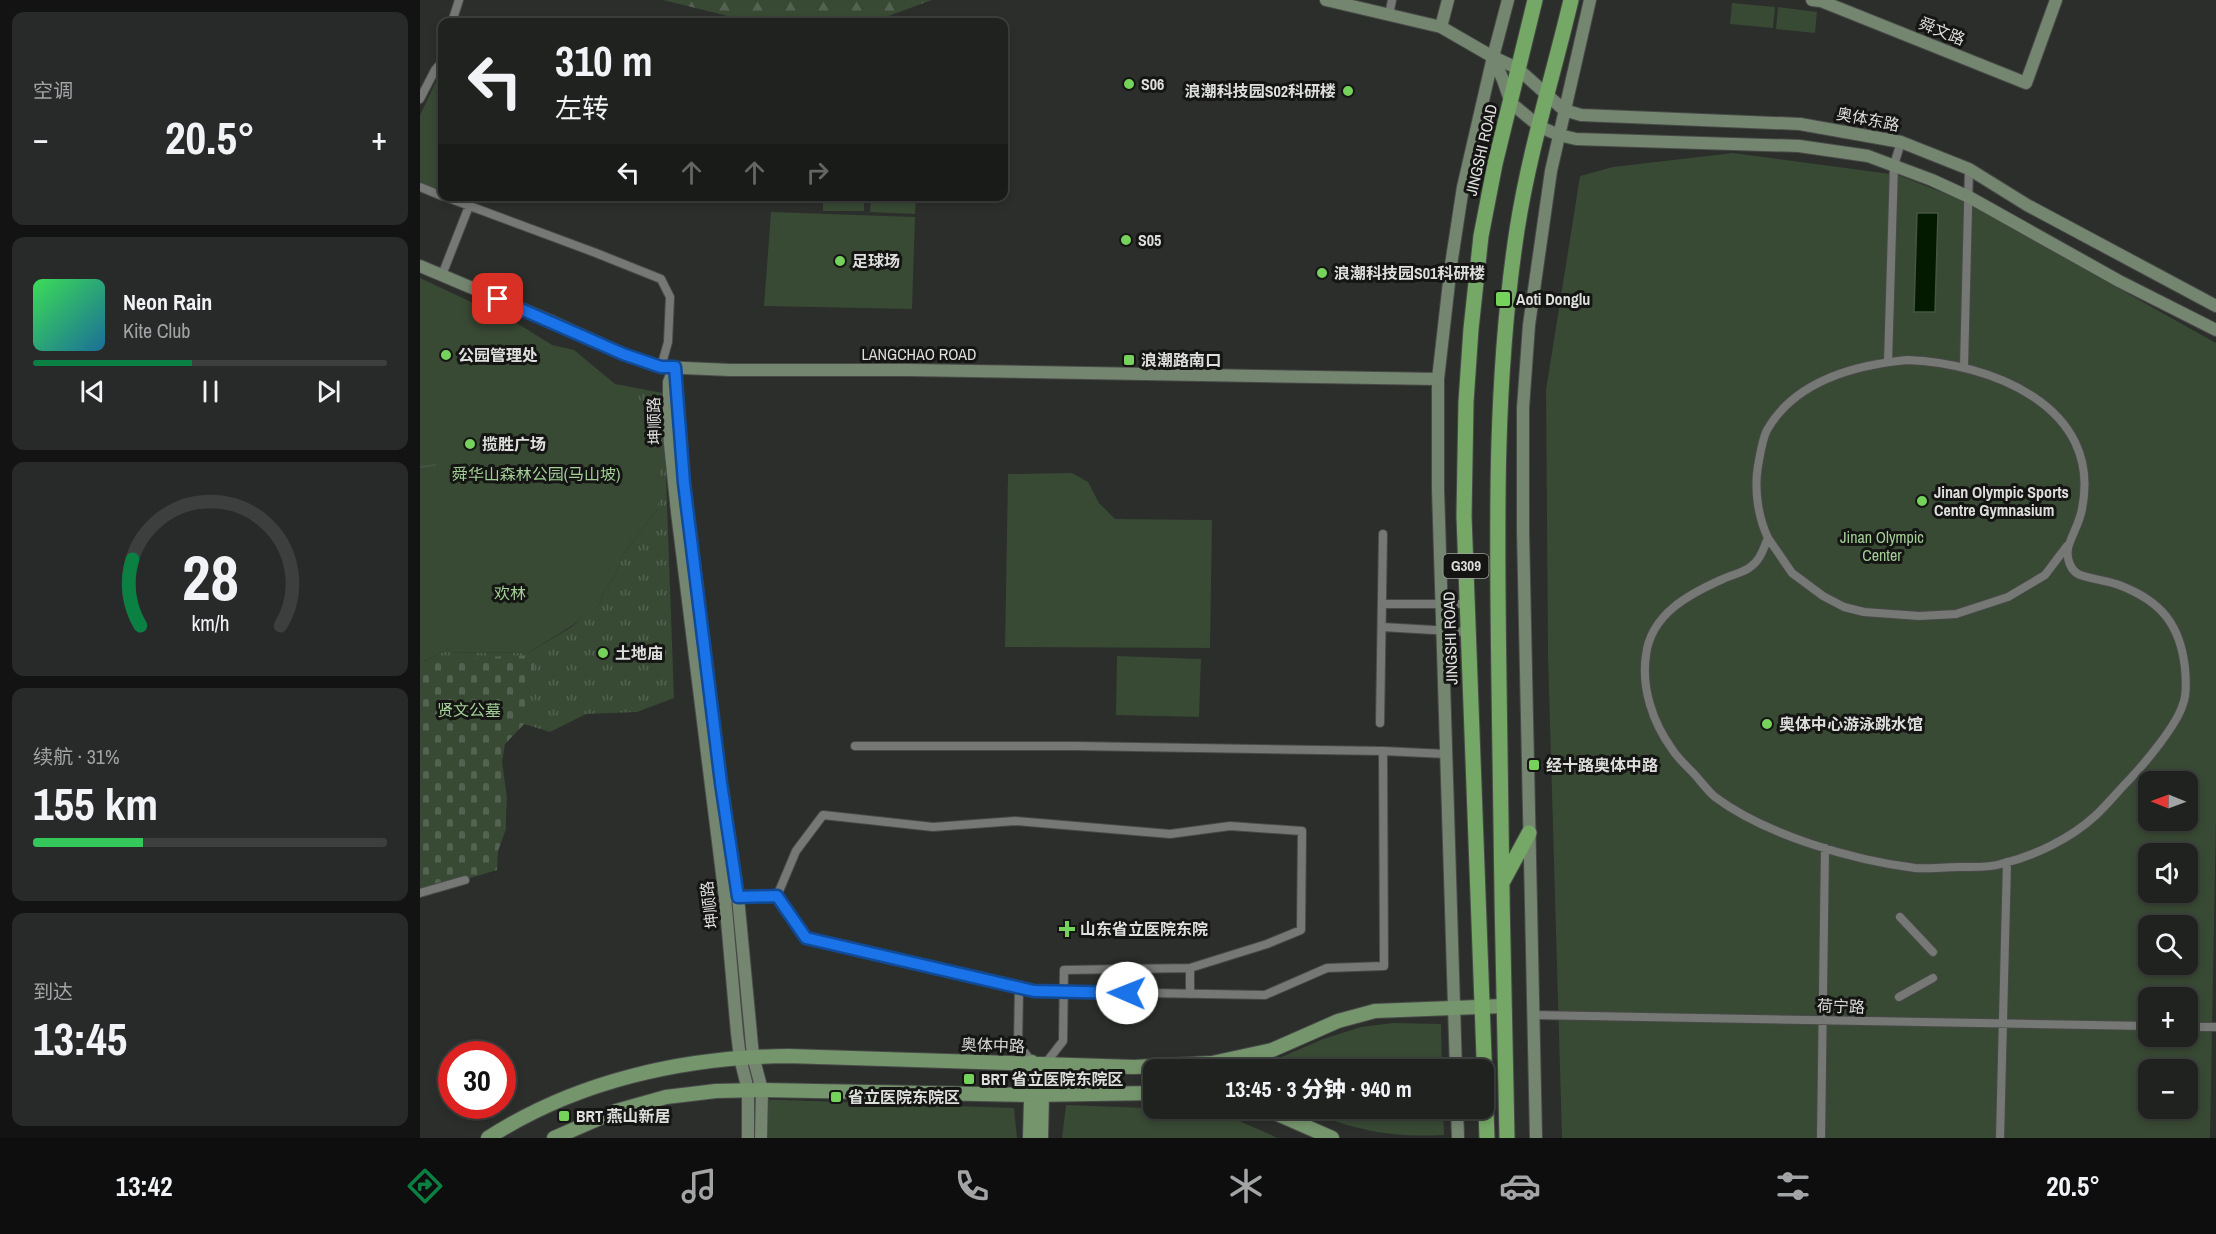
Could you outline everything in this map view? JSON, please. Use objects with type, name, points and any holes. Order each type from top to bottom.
[{"type":"highway","name":"JINGSHI ROAD","points":[[1486,1138],[1467,604],[1464,493],[1466,402],[1481,236],[1495,164],[1535,0]]},
{"type":"highway","name":"G309","points":[[1508,1138],[1497,517],[1500,403],[1517,229],[1571,0]]},
{"type":"highway","points":[[1502,883],[1529,833]]},
{"type":"main road","points":[[1326,0],[1441,27],[1517,68],[1564,110]]},
{"type":"main road","points":[[1441,27],[1448,0]]},
{"type":"main road","name":"JINGSHI ROAD","points":[[1456,1059],[1441,605],[1438,379],[1451,265],[1463,187],[1508,0]]},
{"type":"main road","points":[[1536,1138],[1523,531],[1523,408],[1529,325],[1551,171],[1590,0]]},
{"type":"main road","name":"舜文路","points":[[1818,0],[2026,83],[2056,0]]},
{"type":"main road","points":[[1493,57],[1510,103],[1540,127],[1559,135],[1576,139],[1799,146],[1868,156],[1968,197],[2119,281],[2216,330]]},
{"type":"main road","name":"奥体东路","points":[[1564,110],[1581,115],[1800,123],[1901,142],[1969,169],[2027,206],[2216,306]]},
{"type":"main road","name":"LANGCHAO ROAD","points":[[420,266],[623,354],[661,367],[730,370],[909,370],[1438,379]]},
{"type":"main road","name":"坤顺路","points":[[675,367],[684,483],[721,783],[747,1057],[755,1090],[761,1138]]},
{"type":"main road","name":"奥体中路","points":[[488,1138],[513,1122],[585,1089],[685,1065],[747,1057],[1134,1067],[1212,1063],[1272,1050],[1338,1021],[1375,1011],[1504,1006]]},
{"type":"main road","points":[[1030,1138],[1039,1064]]},
{"type":"main road","name":"坤顺路","points":[[748,1138],[755,1090]]},
{"type":"main road","points":[[554,1138],[616,1111],[666,1097],[716,1091],[1143,1093]]},
{"type":"main road","points":[[1036,1094],[1041,1138]]},
{"type":"main road","points":[[1289,1119],[1332,1138]]},
{"type":"main road","points":[[1457,1119],[1458,1138]]},
{"type":"street","points":[[453,18],[459,0]]},
{"type":"street","points":[[1389,15],[1392,0]]},
{"type":"street","points":[[420,99],[438,67]]},
{"type":"street","points":[[1888,362],[1894,165],[1901,142]]},
{"type":"street","points":[[1964,367],[1969,169]]},
{"type":"street","points":[[420,187],[438,194]]},
{"type":"street","points":[[455,201],[661,279],[670,297],[668,342],[661,367]]},
{"type":"street","points":[[442,275],[471,201]]},
{"type":"street","points":[[1935,361],[1964,367],[2018,387],[2050,407],[2067,429],[2080,455],[2084,478],[2083,506],[2077,528],[2067,546],[2045,575],[2008,597],[1956,614],[1919,616],[1864,612],[1844,607],[1823,596],[1792,573],[1763,528],[1756,481],[1760,453],[1767,431],[1798,394],[1824,380],[1856,368],[1888,362],[1935,361]]},
{"type":"street","points":[[1380,723],[1383,534]]},
{"type":"street","points":[[1768,538],[1760,557],[1748,569],[1683,598],[1658,621],[1646,652],[1645,683],[1650,708],[1671,749],[1713,796],[1768,827],[1841,854],[1917,868],[1996,866],[2034,853],[2074,833],[2095,816],[2145,763],[2183,705],[2186,678],[2182,648],[2170,618],[2151,600],[2121,585],[2078,574],[2069,563],[2067,546]]},
{"type":"street","points":[[1382,604],[1467,604]]},
{"type":"street","points":[[1382,627],[1468,632]]},
{"type":"street","points":[[855,746],[1075,746],[1446,754]]},
{"type":"street","points":[[777,896],[806,938],[1019,988],[1064,992],[1264,995],[1327,968],[1384,966],[1383,751]]},
{"type":"street","points":[[777,896],[796,851],[823,815],[933,826],[1015,821],[1170,834],[1230,826],[1302,831],[1301,930],[1267,944],[1190,968],[1064,970],[1063,1041],[1039,1064],[1018,1044],[1019,988]]},
{"type":"street","points":[[1821,1138],[1826,848]]},
{"type":"street","points":[[2000,1138],[2007,862]]},
{"type":"street","points":[[420,893],[465,880]]},
{"type":"street","points":[[732,897],[777,896]]},
{"type":"street","points":[[1900,917],[1931,950]]},
{"type":"street","points":[[1190,968],[1190,994]]},
{"type":"street","points":[[1899,997],[1931,979]]},
{"type":"street","name":"荷宁路","points":[[1533,1015],[2138,1026]]},
{"type":"street","points":[[2198,1027],[2216,1027]]},
{"type":"green space","points":[[663,0],[932,0],[883,18],[736,18]]},
{"type":"green space","points":[[1732,3],[1775,7],[1773,28],[1730,24]]},
{"type":"green space","points":[[1778,7],[1817,12],[1815,33],[1776,29]]},
{"type":"green space","points":[[438,77],[438,190],[420,182],[420,115]]},
{"type":"green space","name":"Jinan Olympic Center","points":[[1733,153],[1898,175],[1959,199],[2216,343],[2216,820],[2210,1138],[1562,1138],[1548,656],[1546,390],[1580,176],[1613,167]]},
{"type":"green space","points":[[823,201],[864,201],[864,211],[823,211]]},
{"type":"green space","points":[[871,201],[916,201],[915,214],[870,212]]},
{"type":"green space","name":"足球场","points":[[771,212],[915,217],[912,309],[764,306]]},
{"type":"green space","name":"舜华山森林公园(马山坡)","points":[[420,278],[520,325],[615,384],[655,436],[660,466],[658,509],[623,554],[614,578],[604,591],[598,607],[528,653],[443,652],[420,663]]},
{"type":"green space","points":[[552,345],[574,350],[615,384],[663,393],[674,698],[637,712],[586,714],[550,732],[524,724],[505,744],[420,764],[420,663],[443,652],[528,653],[573,626],[584,614],[598,607],[604,591],[614,578],[623,554],[658,509],[639,417]]},
{"type":"green space","points":[[1072,473],[1088,482],[1099,503],[1115,519],[1212,520],[1210,648],[1005,647],[1008,474]]},
{"type":"green space","name":"贤文公墓","points":[[534,655],[534,678],[529,698],[530,713],[524,724],[505,744],[502,762],[507,798],[506,829],[498,851],[497,870],[420,893],[420,665],[487,657]]},
{"type":"green space","points":[[1117,656],[1201,659],[1199,717],[1116,715]]},
{"type":"green space","points":[[1393,1023],[1441,1024],[1442,1059],[1275,1059],[1323,1039],[1361,1027]]},
{"type":"green space","points":[[753,1099],[1014,1108],[1017,1138],[755,1138]]},
{"type":"green space","points":[[1066,1105],[1143,1108],[1143,1119],[1231,1119],[1278,1138],[1062,1138]]},
{"type":"green space","points":[[1330,1119],[1443,1119],[1444,1135],[1389,1134]]},
{"type":"shaded area","points":[[1917,213],[1938,213],[1935,312],[1914,312]]},
{"type":"waterway","points":[[420,467],[435,465]]},
{"type":"place","name":"S06","points":[[1129,84]]},
{"type":"place","name":"浪潮科技园S02科研楼","points":[[1348,91]]},
{"type":"place","name":"S05","points":[[1126,240]]},
{"type":"place","name":"足球场","points":[[840,261]]},
{"type":"place","name":"浪潮科技园S01科研楼","points":[[1322,273]]},
{"type":"place","name":"Aoti Donglu","points":[[1503,299]]},
{"type":"place","name":"公园管理处","points":[[446,355]]},
{"type":"place","name":"浪潮路南口","points":[[1129,360]]},
{"type":"place","name":"揽胜广场","points":[[470,444]]},
{"type":"place","name":"Jinan Olympic Sports Centre Gymnasium","points":[[1922,501]]},
{"type":"place","name":"土地庙","points":[[603,653]]},
{"type":"place","name":"奥体中心游泳跳水馆","points":[[1767,724]]},
{"type":"place","name":"经十路奥体中路","points":[[1534,765]]},
{"type":"place","name":"山东省立医院东院","points":[[1067,929]]},
{"type":"place","name":"BRT 省立医院东院区","points":[[969,1079]]},
{"type":"place","name":"省立医院东院区","points":[[836,1097]]},
{"type":"place","name":"BRT 燕山新居","points":[[564,1116]]},
{"type":"route","points":[[498,299],[623,354],[661,367],[675,367],[684,483],[698,579],[721,783],[738,897],[777,896],[806,938],[1034,991],[1127,993]]},
{"type":"park label","name":"欢林","points":[[510,593]]}]
